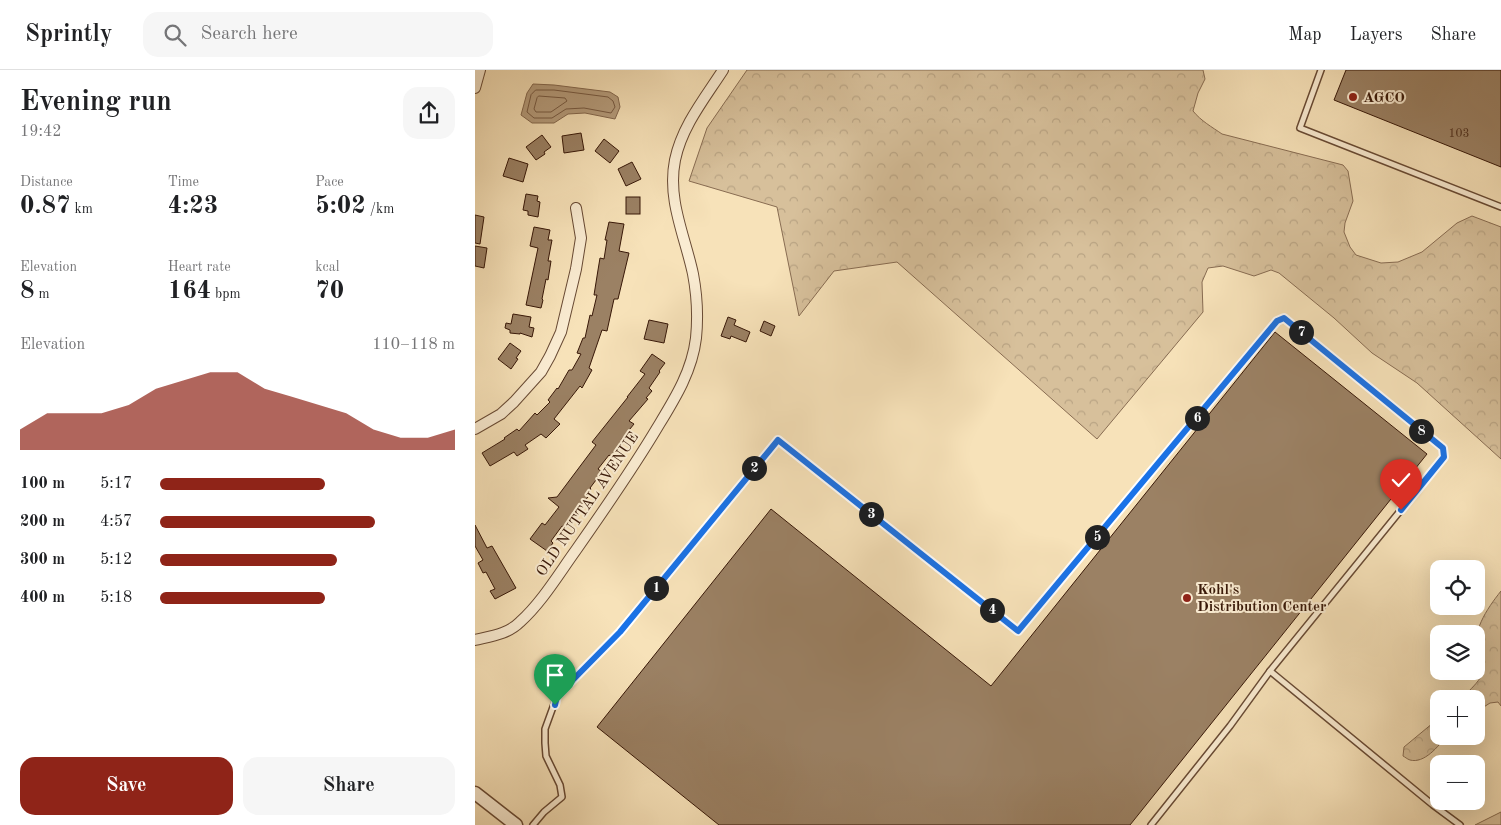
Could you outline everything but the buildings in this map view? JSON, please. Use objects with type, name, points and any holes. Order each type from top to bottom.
[{"type":"street","points":[[475,88],[480,70]]},
{"type":"street","name":"OLD NUTTAL AVENUE","points":[[475,640],[509,632],[540,600],[619,490],[681,388],[689,369],[695,340],[697,312],[693,275],[674,198],[675,160],[697,109],[723,70]]},
{"type":"street","points":[[475,429],[501,414],[541,372],[561,332],[576,269],[581,238],[576,208]]},
{"type":"street","points":[[475,633],[475,648]]},
{"type":"street","points":[[475,793],[516,825]]},
{"type":"lane","points":[[1321,70],[1300,128],[1501,207]]},
{"type":"lane","points":[[533,825],[543,812],[561,797],[560,786],[546,756],[545,743],[545,729],[557,696],[620,632],[778,440],[1018,631],[1277,321],[1284,318],[1443,448],[1444,457],[1270,671],[1231,726],[1151,825]]},
{"type":"lane","points":[[1270,671],[1460,825]]},
{"type":"green space","points":[[747,70],[1203,70],[1205,79],[1198,93],[1193,111],[1199,118],[1222,134],[1343,165],[1348,171],[1353,201],[1345,223],[1344,232],[1350,247],[1356,255],[1381,263],[1398,262],[1422,252],[1457,223],[1472,216],[1501,227],[1501,459],[1417,383],[1372,353],[1334,318],[1279,273],[1271,270],[1254,276],[1223,266],[1208,268],[1202,282],[1203,312],[1097,439],[897,262],[834,271],[799,316],[777,207],[689,181],[707,128]]},
{"type":"green space","points":[[1501,591],[1501,706],[1498,702],[1490,703],[1485,706],[1485,690],[1470,690],[1478,680],[1485,680],[1485,625],[1480,625]]},
{"type":"green space","points":[[1430,725],[1430,745],[1438,745],[1426,757],[1415,761],[1403,756],[1404,747]]},
{"type":"green space","points":[[1501,812],[1501,825],[1475,825]]},
{"type":"water","points":[[533,84],[610,92],[618,97],[620,107],[615,119],[585,113],[568,114],[554,123],[532,123],[521,115],[527,93]]},
{"type":"place","name":"AGCO","points":[[1353,97]]},
{"type":"place","name":"Kohl's Distribution Center","points":[[1187,598]]},
{"type":"route","points":[[555,705],[557,696],[620,632],[778,440],[1018,631],[1277,321],[1284,318],[1443,448],[1444,457],[1401,510]]}]
